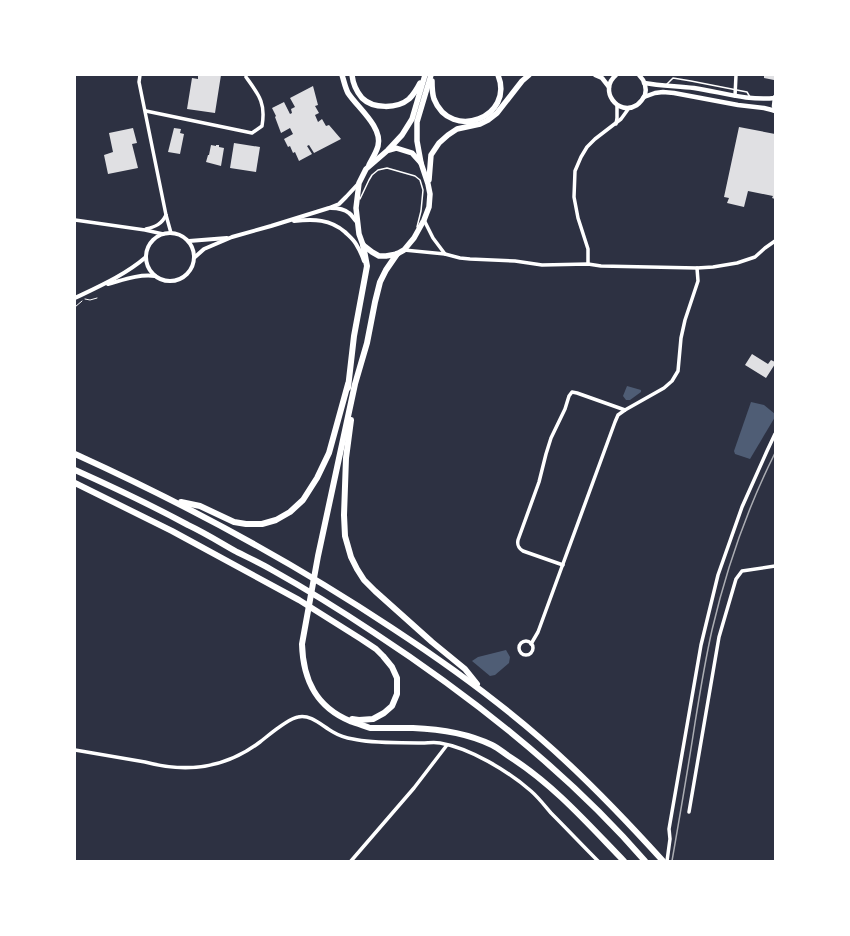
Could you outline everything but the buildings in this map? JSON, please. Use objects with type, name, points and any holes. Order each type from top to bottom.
[{"type":"highway","points":[[364,245],[366,266],[354,336],[346,458],[344,504],[345,536],[351,557],[364,580],[432,642],[465,669],[482,691]]},
{"type":"highway","points":[[172,500],[200,506],[234,522],[262,524],[276,520],[290,512],[303,500],[317,478],[329,453],[351,384],[367,343],[380,282],[397,254]]},
{"type":"highway","points":[[351,384],[340,454],[318,556],[302,644],[302,658],[307,677],[315,693],[327,707],[341,717],[370,728],[414,728],[442,730],[470,736],[493,746],[525,766],[560,796],[624,861]]},
{"type":"highway","points":[[75,454],[217,523],[322,583],[427,651],[482,691],[540,738],[575,769],[608,801],[663,861]]},
{"type":"highway","points":[[75,470],[167,513],[271,569],[317,596],[415,660],[482,708],[534,751],[600,812],[645,861]]},
{"type":"highway","points":[[75,483],[172,531],[299,600],[361,639],[383,656],[392,667],[397,678],[397,694],[392,706],[384,713],[373,719],[359,720],[341,717]]},
{"type":"main road","points":[[342,75],[348,92],[374,127],[378,136],[379,145],[375,155],[359,183],[356,221],[358,234],[364,245],[379,256],[397,254],[404,250],[414,238],[429,207],[430,194],[421,163],[417,141],[417,122],[432,75]]},
{"type":"main road","points":[[352,75],[355,89],[363,99],[372,104],[382,106],[396,105],[408,99],[415,92],[424,77]]},
{"type":"main road","points":[[432,75],[432,89],[439,109],[455,121],[469,122],[477,120],[488,114],[497,104],[501,85],[498,75]]},
{"type":"main road","points":[[428,184],[431,155],[439,143],[457,129],[480,124],[488,120],[497,113],[522,80],[529,75]]},
{"type":"main road","points":[[595,75],[602,78],[609,87]]},
{"type":"main road","points":[[616,75],[610,81],[610,95],[617,105],[629,108],[635,106],[644,97],[646,89],[639,75]]},
{"type":"main road","points":[[366,169],[388,150],[402,135],[412,119],[424,77]]},
{"type":"main road","points":[[644,83],[695,88],[751,99],[775,97],[775,110],[738,105],[674,93],[654,93],[644,97]]},
{"type":"main road","points":[[388,150],[396,148],[412,153],[421,163]]},
{"type":"street","points":[[140,75],[139,82],[171,233]]},
{"type":"street","points":[[736,75],[736,96]]},
{"type":"street","points":[[146,112],[252,132],[262,126],[264,114],[259,95],[246,77]]},
{"type":"street","points":[[616,124],[617,105]]},
{"type":"street","points":[[588,264],[588,249],[578,218],[574,197],[575,171],[587,147],[595,139],[616,124],[629,108]]},
{"type":"street","points":[[194,256],[204,249],[232,237],[339,204],[359,183]]},
{"type":"street","points":[[329,208],[339,208],[346,211],[356,221]]},
{"type":"street","points":[[145,230],[159,225],[164,220],[166,215]]},
{"type":"street","points":[[75,220],[163,234]]},
{"type":"street","points":[[284,222],[301,220],[324,221],[338,226],[356,244],[366,266]]},
{"type":"street","points":[[424,220],[433,238],[445,254]]},
{"type":"street","points":[[103,285],[137,276],[147,275],[173,281],[182,278],[190,272],[193,265],[194,251],[189,241],[180,235],[171,233],[156,237],[149,245],[146,257],[147,264],[155,276]]},
{"type":"street","points":[[189,241],[232,237]]},
{"type":"street","points":[[404,250],[445,254],[460,258],[515,261],[542,265],[588,264],[601,266],[697,268],[737,263],[755,257],[775,241]]},
{"type":"street","points":[[75,298],[103,285],[133,268],[146,257]]},
{"type":"street","points":[[531,644],[538,632],[618,415],[664,388],[672,381],[678,371],[681,338],[685,320],[698,281],[697,268]]},
{"type":"street","points":[[563,565],[523,551],[519,549],[517,544],[539,482],[551,438],[572,392],[625,410]]},
{"type":"street","points":[[667,861],[670,839],[669,829],[700,645],[718,575],[742,507],[775,434]]},
{"type":"street","points":[[689,812],[719,637],[736,579],[742,570],[775,566]]},
{"type":"street","points":[[75,750],[155,765],[188,768],[208,766],[237,757],[288,720],[306,716],[334,733],[351,739],[365,741],[439,743],[462,749],[482,758],[502,770],[531,791],[598,861]]},
{"type":"street","points":[[351,861],[414,788],[447,745]]},
{"type":"lane","points":[[666,85],[672,78],[691,81],[747,92],[751,99]]},
{"type":"lane","points":[[356,208],[368,180],[378,170],[387,168],[415,176],[420,180],[424,190],[421,211],[414,238]]},
{"type":"path","points":[[75,307],[84,299],[90,300],[97,298]]},
{"type":"water","points":[[627,386],[641,390],[641,392],[630,400],[626,400],[623,396]]},
{"type":"water","points":[[751,402],[764,405],[775,414],[775,417],[750,459],[735,454],[734,451]]},
{"type":"water","points":[[506,650],[510,657],[509,663],[495,675],[490,676],[472,661],[478,657]]},
{"type":"railway","points":[[672,861],[709,642],[738,540],[755,496],[775,453]]}]
